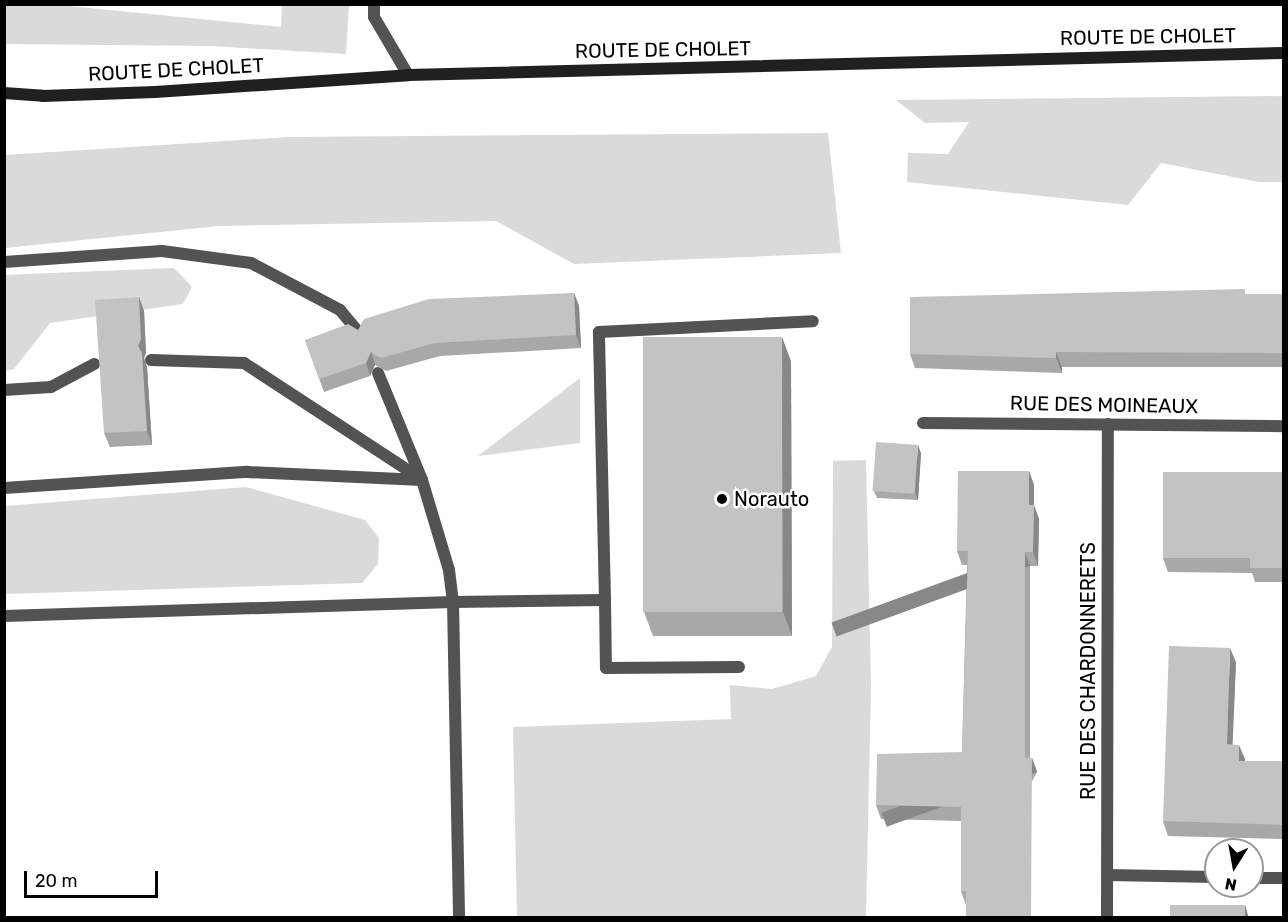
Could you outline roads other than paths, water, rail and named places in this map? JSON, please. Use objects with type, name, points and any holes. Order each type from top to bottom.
[{"type":"main road","name":"ROUTE DE CHOLET","points":[[4,103],[43,96],[408,75],[1284,53]]},
{"type":"main road","name":"ROUTE DE CHOLET","points":[[4,93],[43,96]]},
{"type":"street","points":[[374,4],[374,17],[408,75]]},
{"type":"street","points":[[4,262],[162,251],[251,263],[340,310],[361,335]]},
{"type":"street","points":[[739,667],[606,668],[599,332],[813,321]]},
{"type":"street","points":[[151,360],[244,363],[422,480]]},
{"type":"street","points":[[4,390],[51,387],[94,364]]},
{"type":"street","points":[[378,374],[422,480],[449,570],[453,602],[459,918]]},
{"type":"street","name":"RUE DES MOINEAUX","points":[[923,423],[1284,426]]},
{"type":"street","name":"RUE DES CHARDONNERETS","points":[[1107,918],[1108,424]]},
{"type":"street","points":[[4,488],[247,472],[422,480]]},
{"type":"street","points":[[4,616],[453,602],[605,600]]},
{"type":"street","points":[[1107,875],[1204,877]]},
{"type":"street","points":[[1264,878],[1284,878]]},
{"type":"place","name":"Norauto","points":[[722,499]]}]
